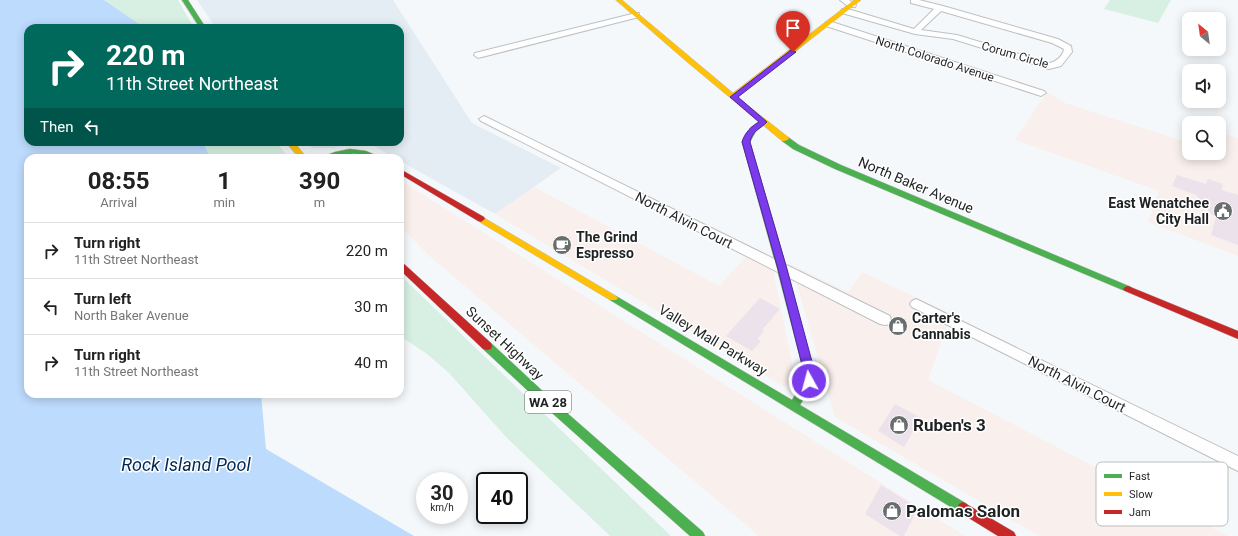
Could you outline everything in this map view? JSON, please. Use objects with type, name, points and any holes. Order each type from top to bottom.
[{"type":"main road","points":[[185,0],[200,24]]},
{"type":"main road","name":"North Baker Avenue","points":[[619,0],[733,97],[796,147],[838,167],[1238,334]]},
{"type":"main road","points":[[733,97],[829,24],[845,11],[852,2]]},
{"type":"main road","points":[[764,122],[754,128],[748,135],[746,142],[782,269],[808,369],[809,381],[794,405]]},
{"type":"main road","points":[[336,154],[348,150],[363,150],[370,154]]},
{"type":"main road","name":"Valley Mall Parkway","points":[[404,173],[794,405],[1010,536]]},
{"type":"main road","name":"Sunset Highway","points":[[404,269],[546,401],[699,536]]},
{"type":"street","name":"Corum Circle","points":[[845,11],[915,32],[954,37],[1049,66],[1058,64],[1068,52],[1067,46],[1055,41],[914,1]]},
{"type":"street","points":[[915,32],[940,8]]},
{"type":"street","points":[[478,54],[636,15]]},
{"type":"street","name":"North Colorado Avenue","points":[[829,24],[1041,93]]},
{"type":"street","name":"North Alvin Court","points":[[484,119],[884,320]]},
{"type":"street","name":"North Alvin Court","points":[[916,304],[1238,464]]},
{"type":"shaded area","points":[[197,0],[393,0],[472,123],[561,168],[495,214],[404,163],[404,154],[388,154],[374,146],[404,146],[404,24],[213,24]]},
{"type":"shaded area","points":[[1047,92],[1065,103],[1182,141],[1182,160],[1226,160],[1226,134],[1238,138],[1238,256],[1148,222],[1159,191],[1015,140]]},
{"type":"shaded area","points":[[310,146],[341,146],[334,148],[312,148]]},
{"type":"shaded area","points":[[404,183],[965,536],[759,536],[427,254],[404,230]]},
{"type":"shaded area","points":[[534,187],[719,286],[754,248],[770,256],[796,382],[785,387],[495,214]]},
{"type":"shaded area","points":[[791,264],[848,292],[862,272],[951,314],[928,380],[1096,467],[1096,526],[1209,526],[1228,536],[1039,536],[835,417]]},
{"type":"green space","points":[[104,0],[178,0],[192,24],[139,24]]},
{"type":"green space","points":[[1110,0],[1171,0],[1158,23],[1104,9]]},
{"type":"green space","points":[[205,146],[279,146],[286,154],[208,154]]},
{"type":"green space","points":[[404,279],[671,536],[610,536],[506,437],[449,373],[427,354],[404,339]]},
{"type":"water","name":"Rock Island Pool","points":[[0,0],[104,0],[139,24],[24,24],[24,146],[205,146],[208,154],[24,154],[24,398],[261,398],[266,449],[414,536],[0,536]]},
{"type":"building","name":"East Wenatchee City Hall","points":[[1177,175],[1206,184],[1208,179],[1223,184],[1222,190],[1238,195],[1238,245],[1211,235],[1216,217],[1210,213],[1196,195],[1172,186]]},
{"type":"building","points":[[760,298],[780,309],[762,330],[764,331],[757,339],[761,341],[752,351],[726,336]]},
{"type":"building","name":"Ruben's 3","points":[[895,404],[921,418],[904,447],[878,431]]},
{"type":"building","name":"Palomas Salon","points":[[881,485],[918,508],[904,536],[900,536],[865,514]]},
{"type":"traffic: fast","points":[[185,0],[200,24]]},
{"type":"traffic: fast","points":[[764,122],[753,130],[746,142],[782,269],[808,369],[809,381],[794,405]]},
{"type":"traffic: fast","points":[[785,139],[796,147],[838,167],[1128,289]]},
{"type":"traffic: fast","points":[[334,154],[350,151],[368,154]]},
{"type":"traffic: fast","points":[[613,298],[963,508]]},
{"type":"traffic: fast","points":[[487,346],[546,401],[699,536]]},
{"type":"traffic: slow","points":[[619,0],[688,60],[785,139]]},
{"type":"traffic: slow","points":[[733,97],[858,0]]},
{"type":"traffic: slow","points":[[293,146],[300,154]]},
{"type":"traffic: slow","points":[[481,219],[613,298]]},
{"type":"traffic: jam","points":[[404,173],[481,219]]},
{"type":"traffic: jam","points":[[404,269],[487,346]]},
{"type":"traffic: jam","points":[[1128,289],[1238,335]]},
{"type":"traffic: jam","points":[[963,508],[1010,536]]},
{"type":"place","name":"East Wenatchee City Hall","points":[[1223,211]]},
{"type":"place","name":"The Grind Espresso","points":[[562,245]]},
{"type":"place","name":"Carter's Cannabis","points":[[898,326]]},
{"type":"place","name":"Ruben's 3","points":[[899,425]]},
{"type":"place","name":"Palomas Salon","points":[[892,511]]},
{"type":"route","points":[[793,52],[733,97],[764,122],[754,128],[748,135],[746,142],[782,269],[808,369],[809,381]]}]
